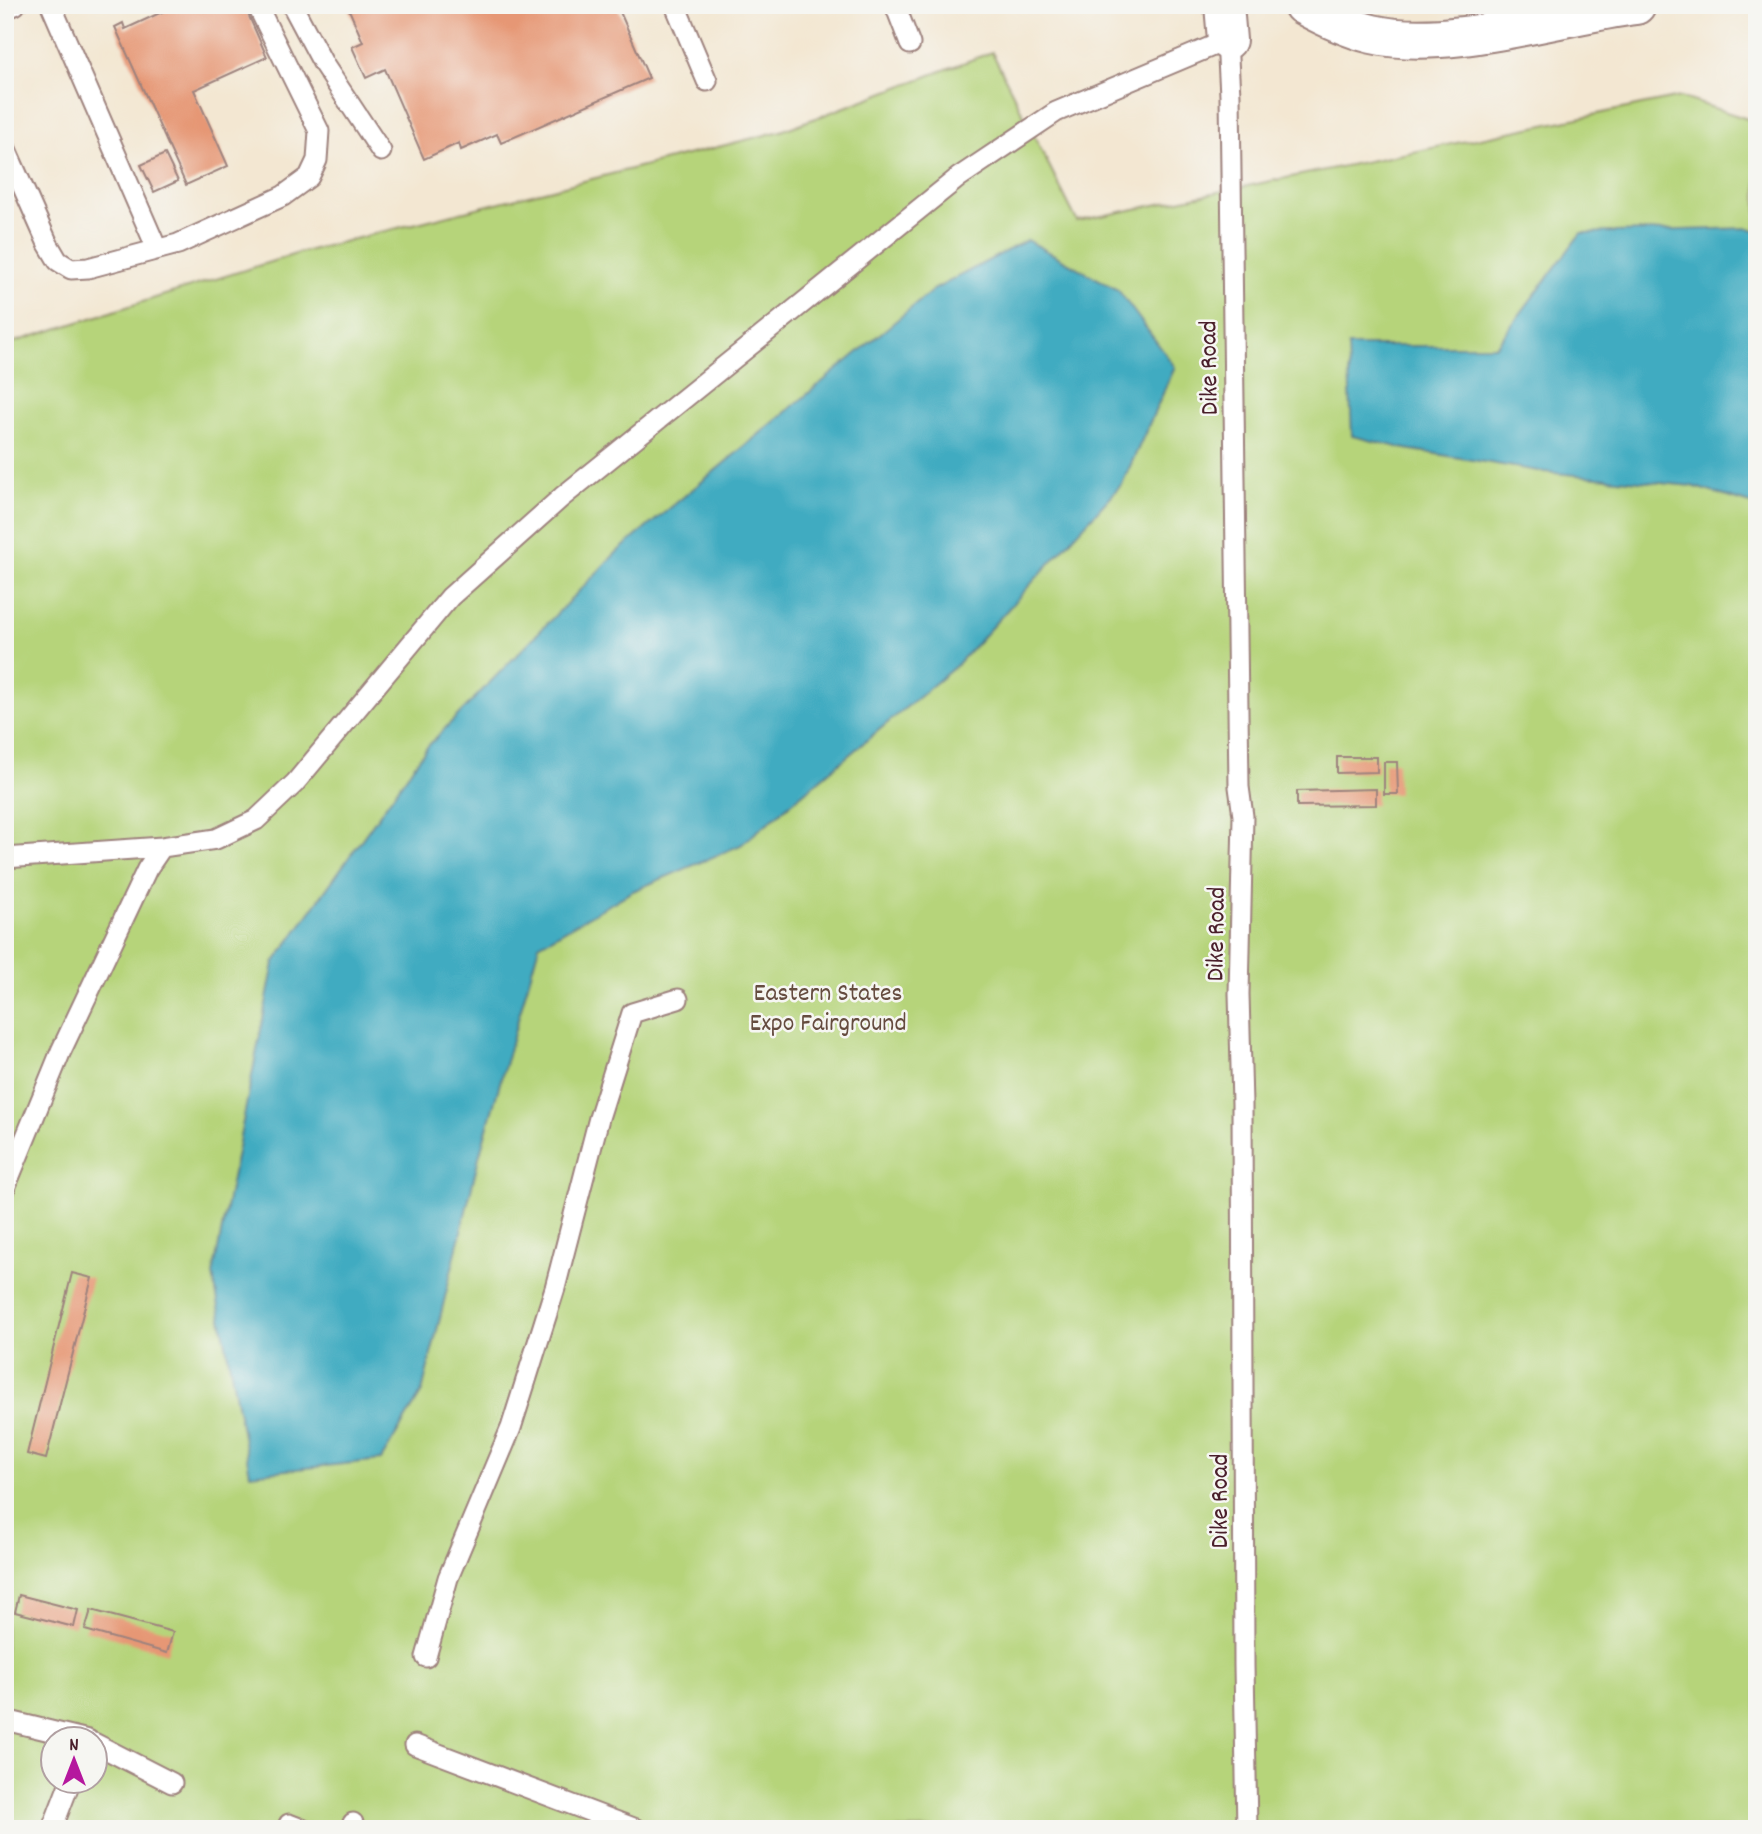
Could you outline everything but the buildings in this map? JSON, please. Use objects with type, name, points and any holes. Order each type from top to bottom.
[{"type":"street","points":[[1303,5],[1354,28],[1374,34],[1406,38],[1473,34],[1636,5]]},
{"type":"lane","points":[[5,9],[15,5]]},
{"type":"lane","points":[[51,5],[157,249]]},
{"type":"lane","points":[[5,147],[48,244],[58,261],[71,269],[88,268],[178,244],[283,196],[309,177],[317,160],[319,131],[257,5]]},
{"type":"lane","points":[[292,5],[324,65],[381,151]]},
{"type":"lane","points":[[675,5],[707,81]]},
{"type":"lane","points":[[895,5],[910,44]]},
{"type":"lane","points":[[5,859],[162,847],[216,839],[256,820],[295,783],[450,597],[562,497],[959,177],[1056,111],[1226,23]]},
{"type":"lane","name":"Dike Road","points":[[1226,23],[1230,95],[1239,787],[1243,816],[1239,994],[1243,1152],[1247,1829]]},
{"type":"lane","points":[[5,1188],[61,1051],[146,869],[162,847]]},
{"type":"lane","points":[[426,1657],[447,1578],[516,1412],[555,1288],[599,1118],[632,1013],[678,999]]},
{"type":"lane","points":[[5,1720],[38,1728]]},
{"type":"lane","points":[[415,1745],[636,1829]]},
{"type":"lane","points":[[108,1750],[172,1783]]},
{"type":"lane","points":[[52,1829],[65,1796]]},
{"type":"green space","name":"Eastern States Expo Fairground","points":[[992,52],[1077,221],[1680,97],[1757,122],[1757,1829],[5,1829],[5,345],[299,253],[781,131]]},
{"type":"water","points":[[1749,228],[1757,231],[1757,506],[1692,486],[1544,472],[1406,449],[1352,436],[1348,346],[1496,346],[1581,233]]},
{"type":"water","points":[[1027,240],[1118,290],[1175,367],[1122,484],[957,665],[741,845],[633,891],[539,945],[479,1157],[422,1392],[381,1460],[250,1474],[213,1275],[274,963],[428,746],[617,552],[933,290]]}]
